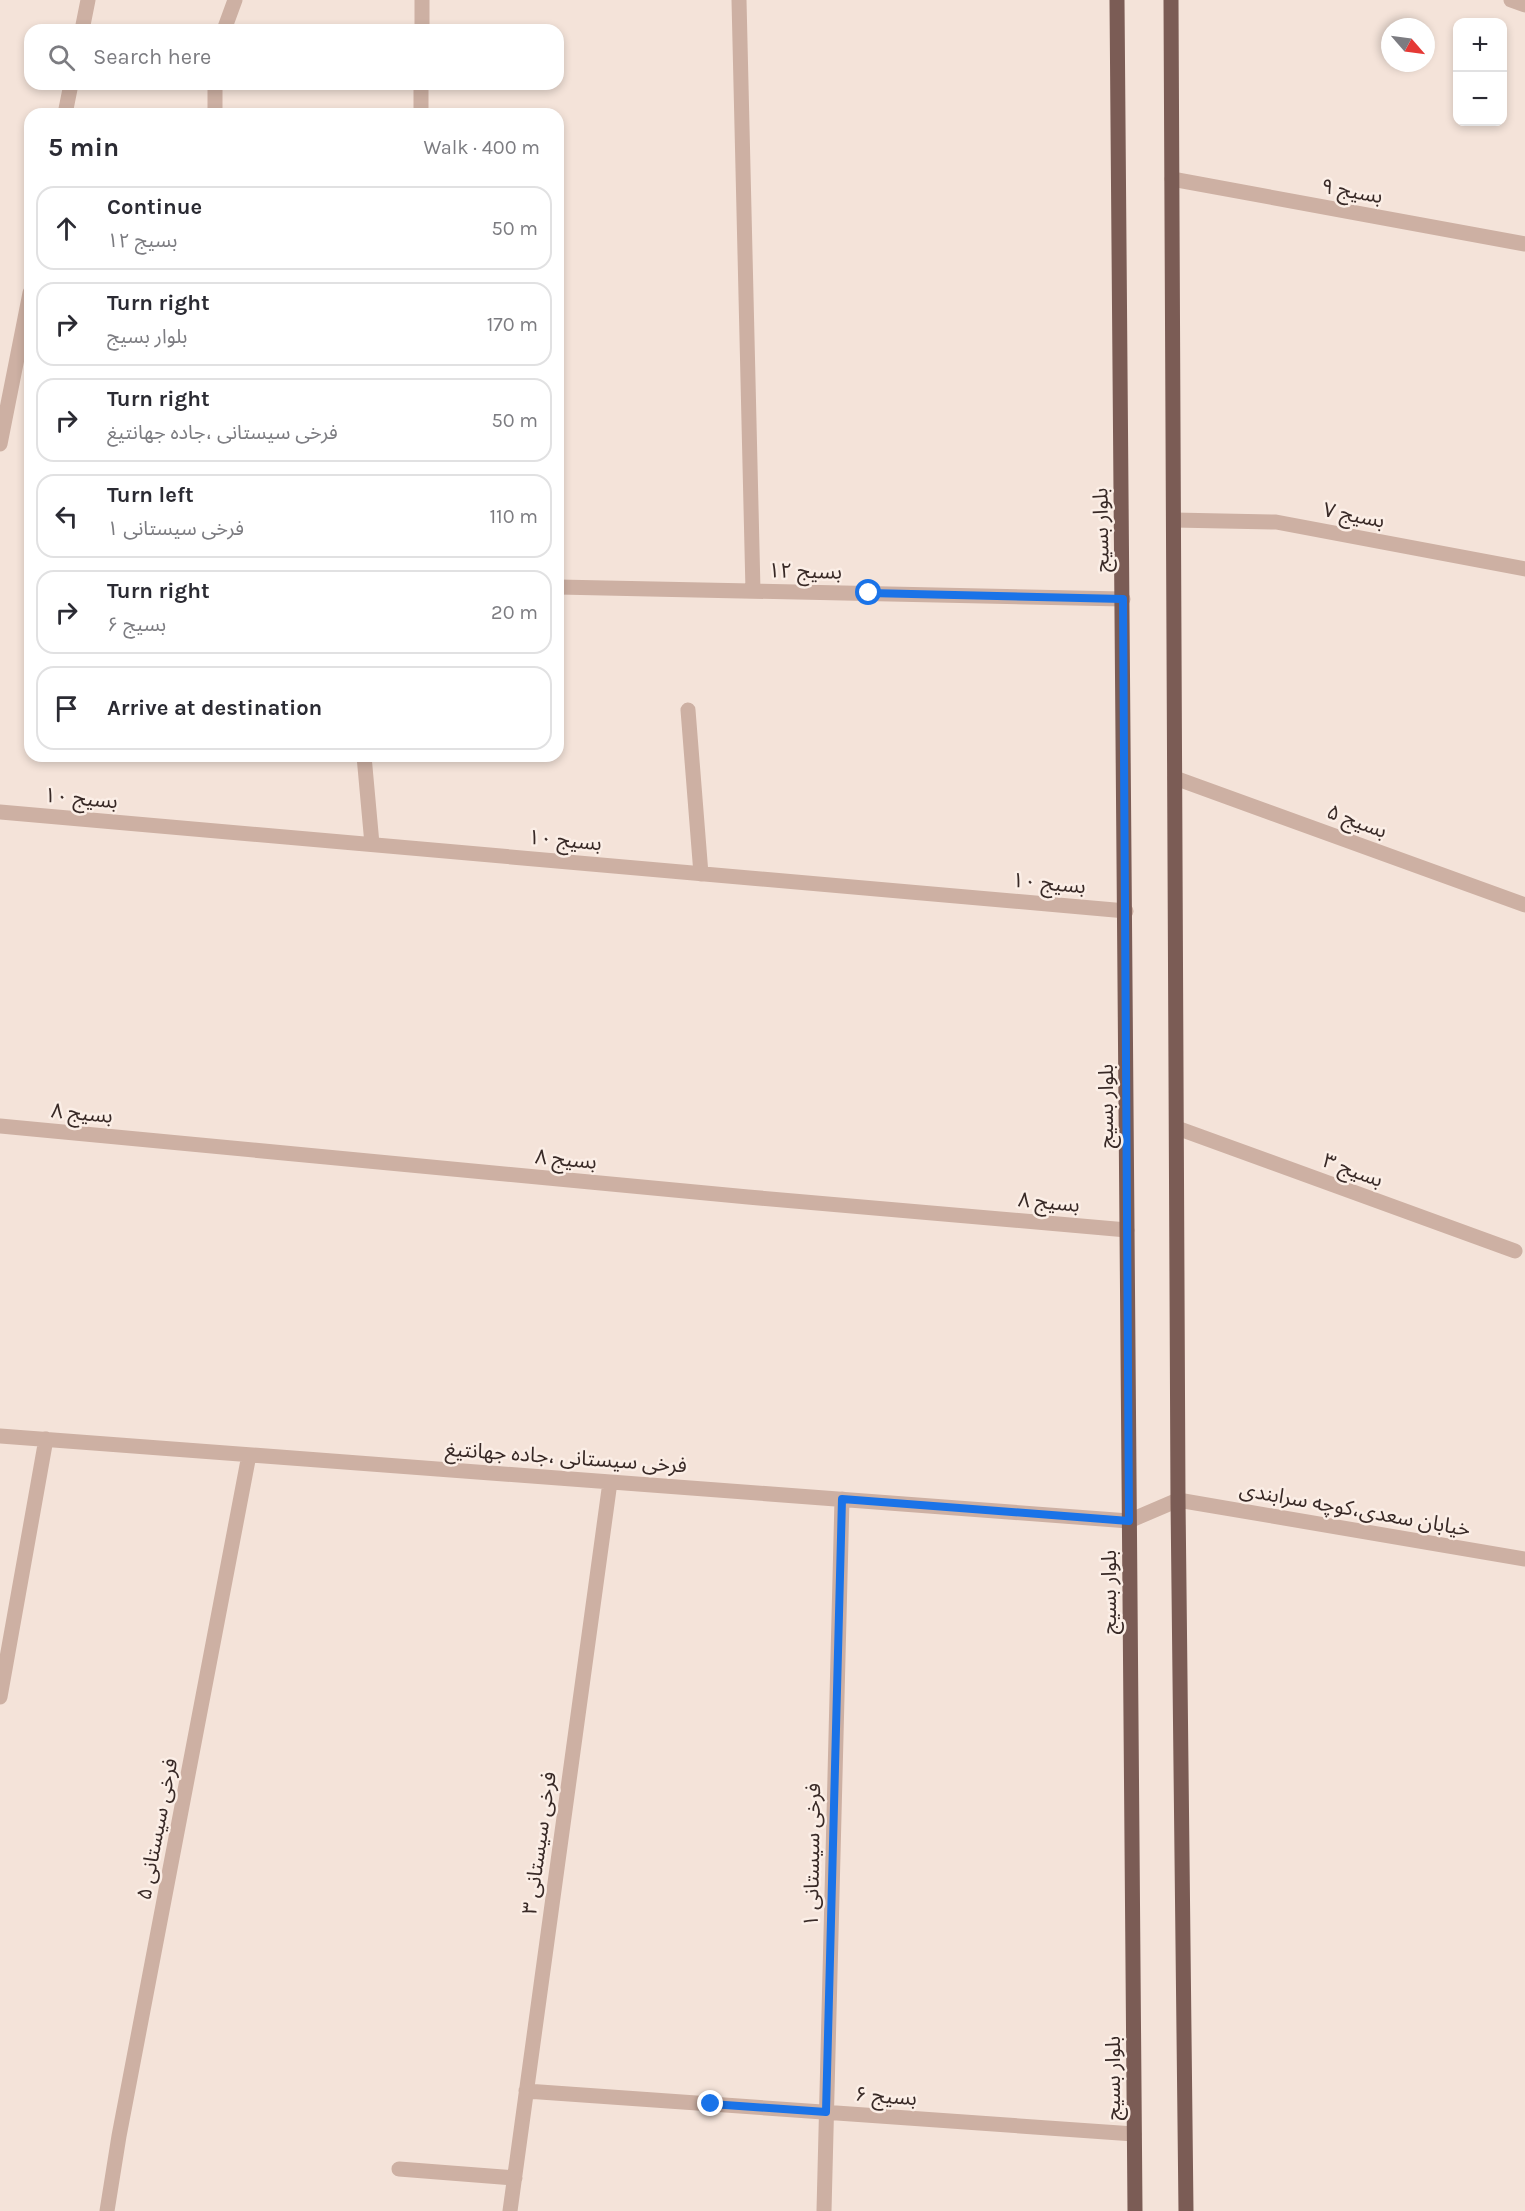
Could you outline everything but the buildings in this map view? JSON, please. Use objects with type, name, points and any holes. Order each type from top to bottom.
[{"type":"main road","name":"بلوار بسیج","points":[[1117,0],[1135,2211]]},
{"type":"main road","points":[[1171,0],[1178,1500],[1186,2211]]},
{"type":"street","points":[[83,24],[88,0]]},
{"type":"street","points":[[226,24],[235,0]]},
{"type":"street","points":[[422,0],[422,24]]},
{"type":"street","points":[[739,0],[753,591]]},
{"type":"street","points":[[66,108],[70,90]]},
{"type":"street","points":[[215,90],[215,108]]},
{"type":"street","points":[[421,90],[421,108]]},
{"type":"street","name":"بسیج ۹","points":[[1172,179],[1525,244]]},
{"type":"street","points":[[0,444],[24,323]]},
{"type":"street","name":"بسیج ۷","points":[[1174,520],[1276,522],[1525,569]]},
{"type":"street","name":"بسیج ۱۲","points":[[564,587],[1123,599]]},
{"type":"street","points":[[688,710],[701,874]]},
{"type":"street","points":[[364,762],[372,844]]},
{"type":"street","name":"بسیج ۵","points":[[1175,778],[1525,904]]},
{"type":"street","name":"بسیج ۱۰","points":[[0,812],[1126,911]]},
{"type":"street","name":"بسیج ۸","points":[[0,1126],[748,1197],[1127,1230]]},
{"type":"street","name":"بسیج ۳","points":[[1177,1128],[1515,1251]]},
{"type":"street","name":"فرخی سیستانی ،جاده جهانتیغ","points":[[0,1436],[1129,1521]]},
{"type":"street","points":[[0,1697],[46,1439]]},
{"type":"street","name":"فرخی سیستانی ۵","points":[[107,2211],[119,2136],[249,1455]]},
{"type":"street","name":"فرخی سیستانی ۳","points":[[510,2211],[610,1482]]},
{"type":"street","name":"فرخی سیستانی ۱","points":[[824,2211],[842,1499]]},
{"type":"street","points":[[1129,1521],[1178,1500]]},
{"type":"street","name":"خیابان سعدی،کوچه سرابندی","points":[[1178,1500],[1525,1558]]},
{"type":"street","name":"بسیج ۶","points":[[526,2091],[1134,2134]]},
{"type":"street","points":[[399,2169],[515,2178]]},
{"type":"route","points":[[711,2104],[826,2112],[842,1499],[1129,1521],[1123,599],[869,593]]}]
